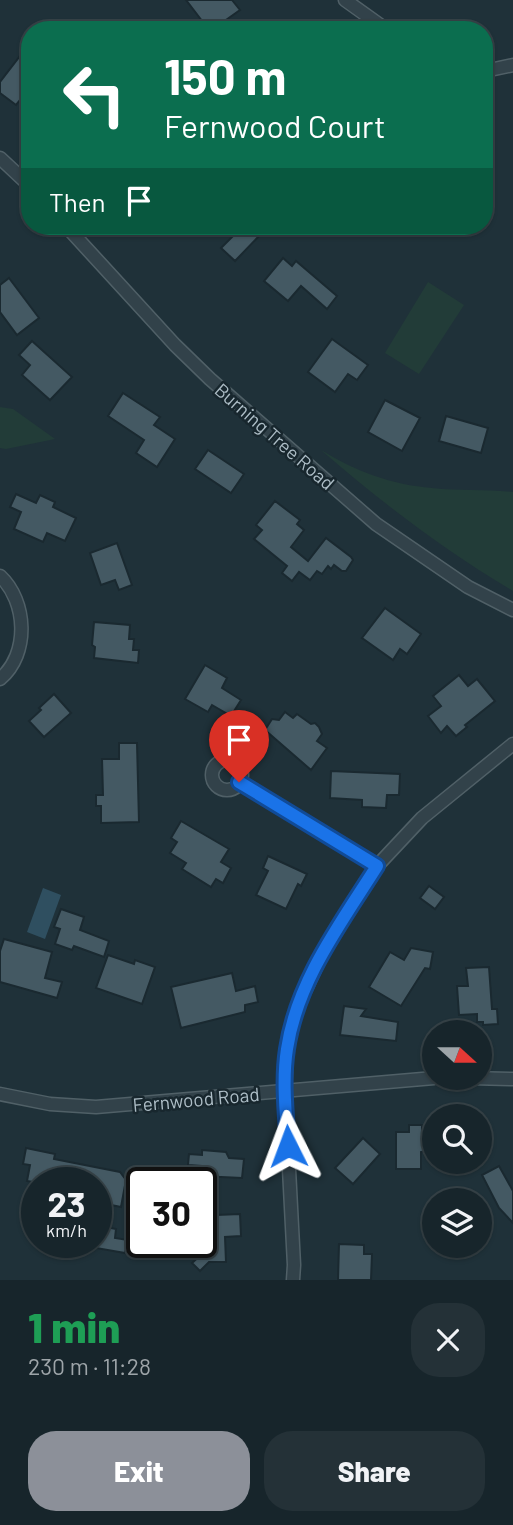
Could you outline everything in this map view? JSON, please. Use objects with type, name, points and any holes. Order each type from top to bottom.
[{"type":"street","points":[[345,0],[374,21]]},
{"type":"street","points":[[493,69],[513,65]]},
{"type":"street","points":[[0,158],[21,178]]},
{"type":"street","name":"Burning Tree Road","points":[[74,235],[209,379],[376,524],[468,587],[513,610]]},
{"type":"street","points":[[0,576],[7,583],[21,610],[21,640],[7,673],[0,678]]},
{"type":"street","points":[[293,1280],[285,1092],[287,1049],[297,1008],[324,950],[377,866],[422,818],[513,744]]},
{"type":"street","points":[[239,782],[377,866]]},
{"type":"street","name":"Fernwood Road","points":[[0,1094],[50,1104],[96,1107],[422,1079]]},
{"type":"street","points":[[492,1079],[513,1079]]},
{"type":"green space","points":[[428,282],[464,305],[419,374],[385,353]]},
{"type":"green space","points":[[0,407],[13,409],[55,439],[0,448]]},
{"type":"green space","points":[[321,450],[361,470],[403,484],[442,489],[513,492],[513,591],[414,525]]},
{"type":"water","points":[[43,888],[61,895],[45,939],[27,932]]},
{"type":"building","points":[[186,0],[232,0],[240,10],[227,21],[202,21]]},
{"type":"building","points":[[21,55],[21,99],[16,105],[0,93],[0,82]]},
{"type":"building","points":[[230,235],[260,235],[235,261],[221,248],[232,237]]},
{"type":"building","points":[[283,258],[292,266],[296,261],[337,296],[327,309],[301,286],[288,301],[264,281]]},
{"type":"building","points":[[9,278],[39,318],[17,335],[0,312],[0,285]]},
{"type":"building","points":[[332,339],[368,365],[357,380],[348,374],[335,392],[308,372]]},
{"type":"building","points":[[32,341],[72,377],[50,400],[22,375],[30,365],[19,355]]},
{"type":"building","points":[[123,393],[160,417],[154,425],[175,439],[157,467],[136,453],[144,440],[108,416]]},
{"type":"building","points":[[385,400],[420,418],[402,451],[368,432]]},
{"type":"building","points":[[446,416],[488,428],[481,453],[439,441]]},
{"type":"building","points":[[208,450],[244,474],[231,493],[195,469]]},
{"type":"building","points":[[16,494],[36,503],[40,495],[55,502],[53,507],[76,518],[65,541],[47,533],[43,542],[14,529],[21,512],[10,507]]},
{"type":"building","points":[[275,501],[300,520],[297,524],[304,530],[291,547],[308,561],[326,538],[353,560],[346,571],[334,565],[331,569],[328,566],[322,574],[317,571],[310,580],[299,572],[292,581],[282,573],[287,566],[254,539],[262,530],[256,525]]},
{"type":"building","points":[[117,543],[132,585],[119,590],[115,580],[101,585],[90,553]]},
{"type":"building","points":[[385,608],[421,634],[407,654],[400,649],[393,660],[362,638]]},
{"type":"building","points":[[94,622],[130,625],[129,639],[134,639],[133,650],[139,650],[138,663],[94,658]]},
{"type":"building","points":[[205,665],[227,678],[222,688],[241,700],[231,716],[212,705],[208,712],[185,699]]},
{"type":"building","points":[[459,675],[468,686],[477,679],[495,701],[465,725],[467,727],[456,736],[447,726],[441,733],[428,716],[441,706],[433,696]]},
{"type":"building","points":[[54,694],[71,713],[44,737],[29,721]]},
{"type":"building","points":[[285,712],[293,718],[297,714],[319,727],[322,734],[317,741],[327,748],[311,770],[265,730],[272,719],[279,720]]},
{"type":"building","points":[[119,743],[137,743],[139,822],[101,823],[101,806],[96,806],[96,795],[103,795],[102,759],[119,759]]},
{"type":"building","points":[[331,771],[400,774],[399,795],[387,795],[386,808],[362,807],[362,800],[330,798]]},
{"type":"building","points":[[181,821],[229,849],[221,862],[231,868],[223,883],[216,879],[211,887],[182,869],[186,863],[170,853],[177,842],[171,838]]},
{"type":"building","points":[[268,856],[307,874],[301,886],[298,884],[286,909],[256,895],[268,871],[263,868]]},
{"type":"building","points":[[429,886],[444,897],[435,909],[420,898]]},
{"type":"building","points":[[61,909],[84,917],[80,930],[109,941],[104,957],[74,946],[72,950],[55,944],[60,929],[54,927]]},
{"type":"building","points":[[4,939],[52,952],[45,978],[62,982],[57,998],[0,982],[0,951]]},
{"type":"building","points":[[411,948],[433,952],[430,969],[425,968],[401,1006],[369,987],[390,952],[404,960]]},
{"type":"building","points":[[108,955],[134,964],[135,960],[155,967],[142,1004],[96,988]]},
{"type":"building","points":[[489,967],[492,1009],[497,1009],[498,1024],[492,1024],[492,1020],[477,1020],[477,1014],[459,1015],[457,986],[468,986],[466,968]]},
{"type":"building","points":[[232,973],[236,991],[255,986],[258,1002],[245,1005],[245,1012],[181,1028],[171,987]]},
{"type":"building","points":[[344,1006],[366,1009],[361,1016],[398,1022],[396,1041],[340,1035]]},
{"type":"building","points":[[409,1125],[422,1125],[421,1169],[396,1169],[396,1132],[409,1132]]},
{"type":"building","points":[[363,1138],[380,1154],[353,1184],[335,1168]]},
{"type":"building","points":[[26,1148],[55,1154],[54,1159],[95,1167],[30,1167],[23,1164]]},
{"type":"building","points":[[202,1150],[226,1152],[229,1158],[244,1159],[242,1178],[217,1177],[217,1167],[188,1165],[189,1154],[202,1155]]},
{"type":"building","points":[[499,1166],[513,1191],[513,1223],[499,1208],[492,1194],[492,1188],[489,1188],[482,1175],[492,1174],[492,1170]]},
{"type":"building","points":[[112,1170],[120,1172],[126,1180],[121,1207],[112,1205]]},
{"type":"building","points":[[240,1214],[241,1236],[225,1237],[226,1262],[209,1262],[200,1271],[192,1263],[197,1258],[217,1258],[217,1215]]},
{"type":"building","points":[[112,1228],[116,1229],[115,1238],[126,1240],[125,1253],[112,1251]]},
{"type":"building","points":[[339,1244],[364,1245],[364,1254],[372,1254],[371,1280],[338,1280]]},
{"type":"route","points":[[239,782],[377,866],[324,950],[297,1008],[287,1049],[285,1092],[288,1146]]}]
